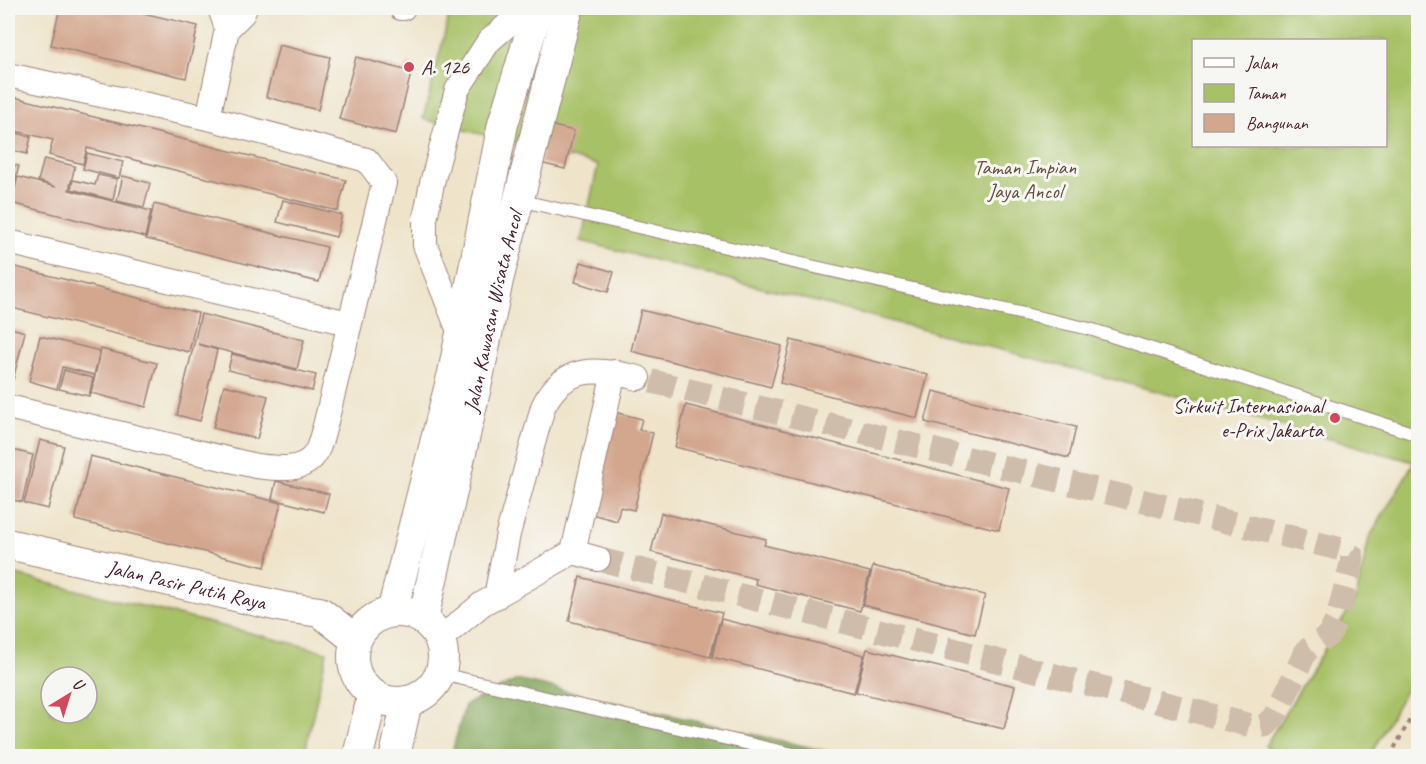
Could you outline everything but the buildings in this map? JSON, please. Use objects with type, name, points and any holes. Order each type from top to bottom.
[{"type":"street","points":[[208,118],[223,18],[243,13],[245,8]]},
{"type":"street","points":[[461,336],[425,245],[425,219],[432,183],[457,90],[489,41],[527,8]]},
{"type":"street","name":"Jalan Kawasan Wisata Ancol","points":[[392,612],[461,336],[503,124],[538,8]]},
{"type":"street","name":"Jalan Kawasan Wisata Ancol","points":[[432,629],[517,200],[568,8]]},
{"type":"street","points":[[8,75],[208,118],[366,160],[378,172],[384,183],[348,323],[325,426],[316,454],[305,464],[286,469],[256,466],[8,407]]},
{"type":"street","points":[[8,242],[348,323]]},
{"type":"street","points":[[496,597],[508,534],[549,394],[568,378],[582,372],[614,372],[638,378]]},
{"type":"street","points":[[573,552],[614,372]]},
{"type":"street","name":"Jalan Pasir Putih Raya","points":[[8,544],[283,607],[320,612],[356,640]]},
{"type":"street","points":[[432,629],[496,597],[573,552],[598,559]]},
{"type":"street","points":[[392,612],[408,613],[432,629],[444,657],[441,674],[433,687],[422,696],[407,701],[390,701],[373,694],[362,684],[355,670],[353,655],[356,640],[370,621],[392,612]]},
{"type":"street","points":[[358,756],[373,694]]},
{"type":"street","points":[[394,756],[407,701]]},
{"type":"lane","points":[[517,200],[1090,330],[1419,435]]},
{"type":"lane","points":[[441,674],[802,756]]},
{"type":"path","points":[[1390,756],[1419,705]]},
{"type":"green space","name":"Taman Impian Jaya Ancol","points":[[451,8],[1418,8],[1418,667],[1370,756],[1282,756],[1265,746],[1356,598],[1369,538],[1414,462],[1090,373],[581,241],[598,165],[423,119]]},
{"type":"green space","points":[[8,573],[327,652],[304,756],[8,756]]},
{"type":"green space","points":[[517,680],[847,756],[451,756],[465,705]]},
{"type":"tunnel","points":[[598,559],[1257,727],[1266,725],[1275,717],[1306,651],[1329,635],[1337,620],[1352,562],[1352,556],[1344,550],[638,378]]},
{"type":"place","name":"A. 126","points":[[409,67]]},
{"type":"place","name":"Sirkuit Internasional e-Prix Jakarta","points":[[1335,418]]}]
